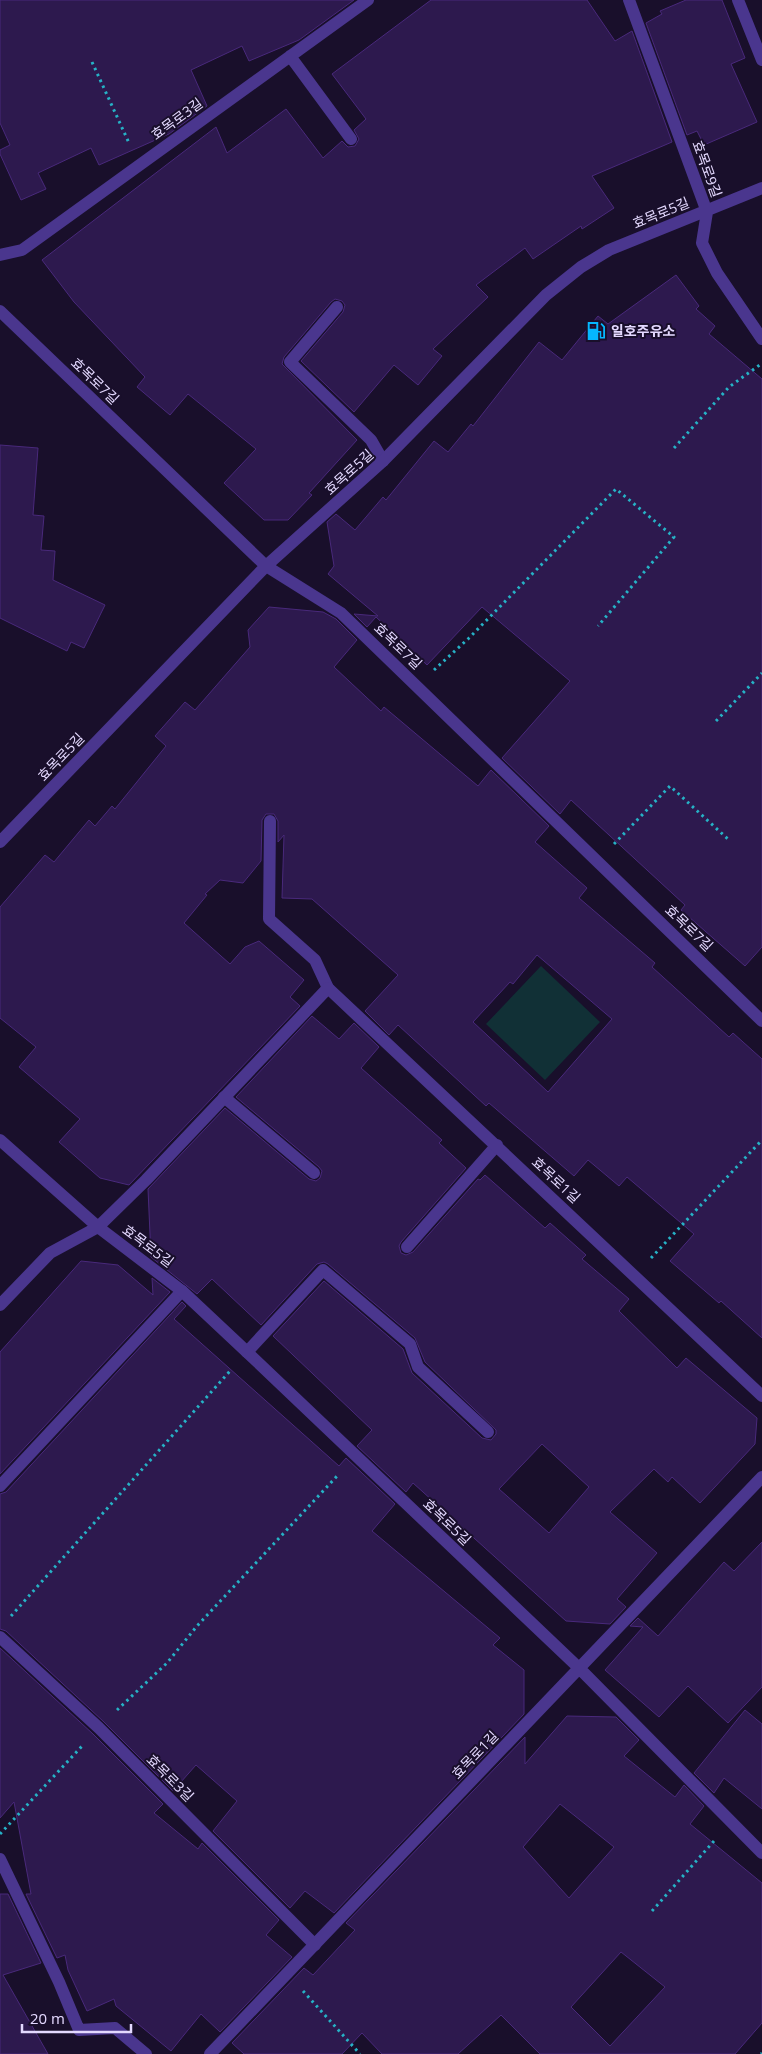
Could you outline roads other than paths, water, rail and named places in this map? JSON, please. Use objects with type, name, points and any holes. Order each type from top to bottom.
[{"type":"street","name":"효목로3길","points":[[0,255],[22,250],[368,0]]},
{"type":"street","name":"효목로9길","points":[[629,0],[707,212],[702,243],[717,273],[762,339]]},
{"type":"street","points":[[738,0],[762,60]]},
{"type":"street","points":[[290,56],[351,139]]},
{"type":"street","name":"효목로5길","points":[[0,842],[266,566],[383,461],[546,295],[581,267],[609,250],[707,212],[762,188]]},
{"type":"street","points":[[337,306],[290,362],[371,440],[383,461]]},
{"type":"street","name":"효목로7길","points":[[0,310],[266,566],[341,613],[762,1021]]},
{"type":"street","points":[[270,821],[269,919],[315,960],[328,988]]},
{"type":"street","name":"효목로5길","points":[[0,1305],[50,1253],[98,1227],[146,1180],[328,988]]},
{"type":"street","name":"효목로1길","points":[[328,988],[635,1274],[762,1396]]},
{"type":"street","points":[[224,1097],[314,1173]]},
{"type":"street","name":"효목로5길","points":[[0,1140],[98,1227],[182,1291],[579,1668],[762,1853]]},
{"type":"street","points":[[407,1247],[496,1145]]},
{"type":"street","points":[[247,1352],[323,1270],[410,1344],[418,1367],[488,1432]]},
{"type":"street","points":[[0,1486],[182,1291]]},
{"type":"street","name":"효목로1길","points":[[210,2054],[762,1477]]},
{"type":"street","name":"효목로3길","points":[[0,1637],[99,1728],[315,1946]]},
{"type":"street","points":[[0,1859],[59,1982],[79,2030],[115,2028],[146,2054]]},
{"type":"place","name":"일호주유소","points":[[596,331]]}]
